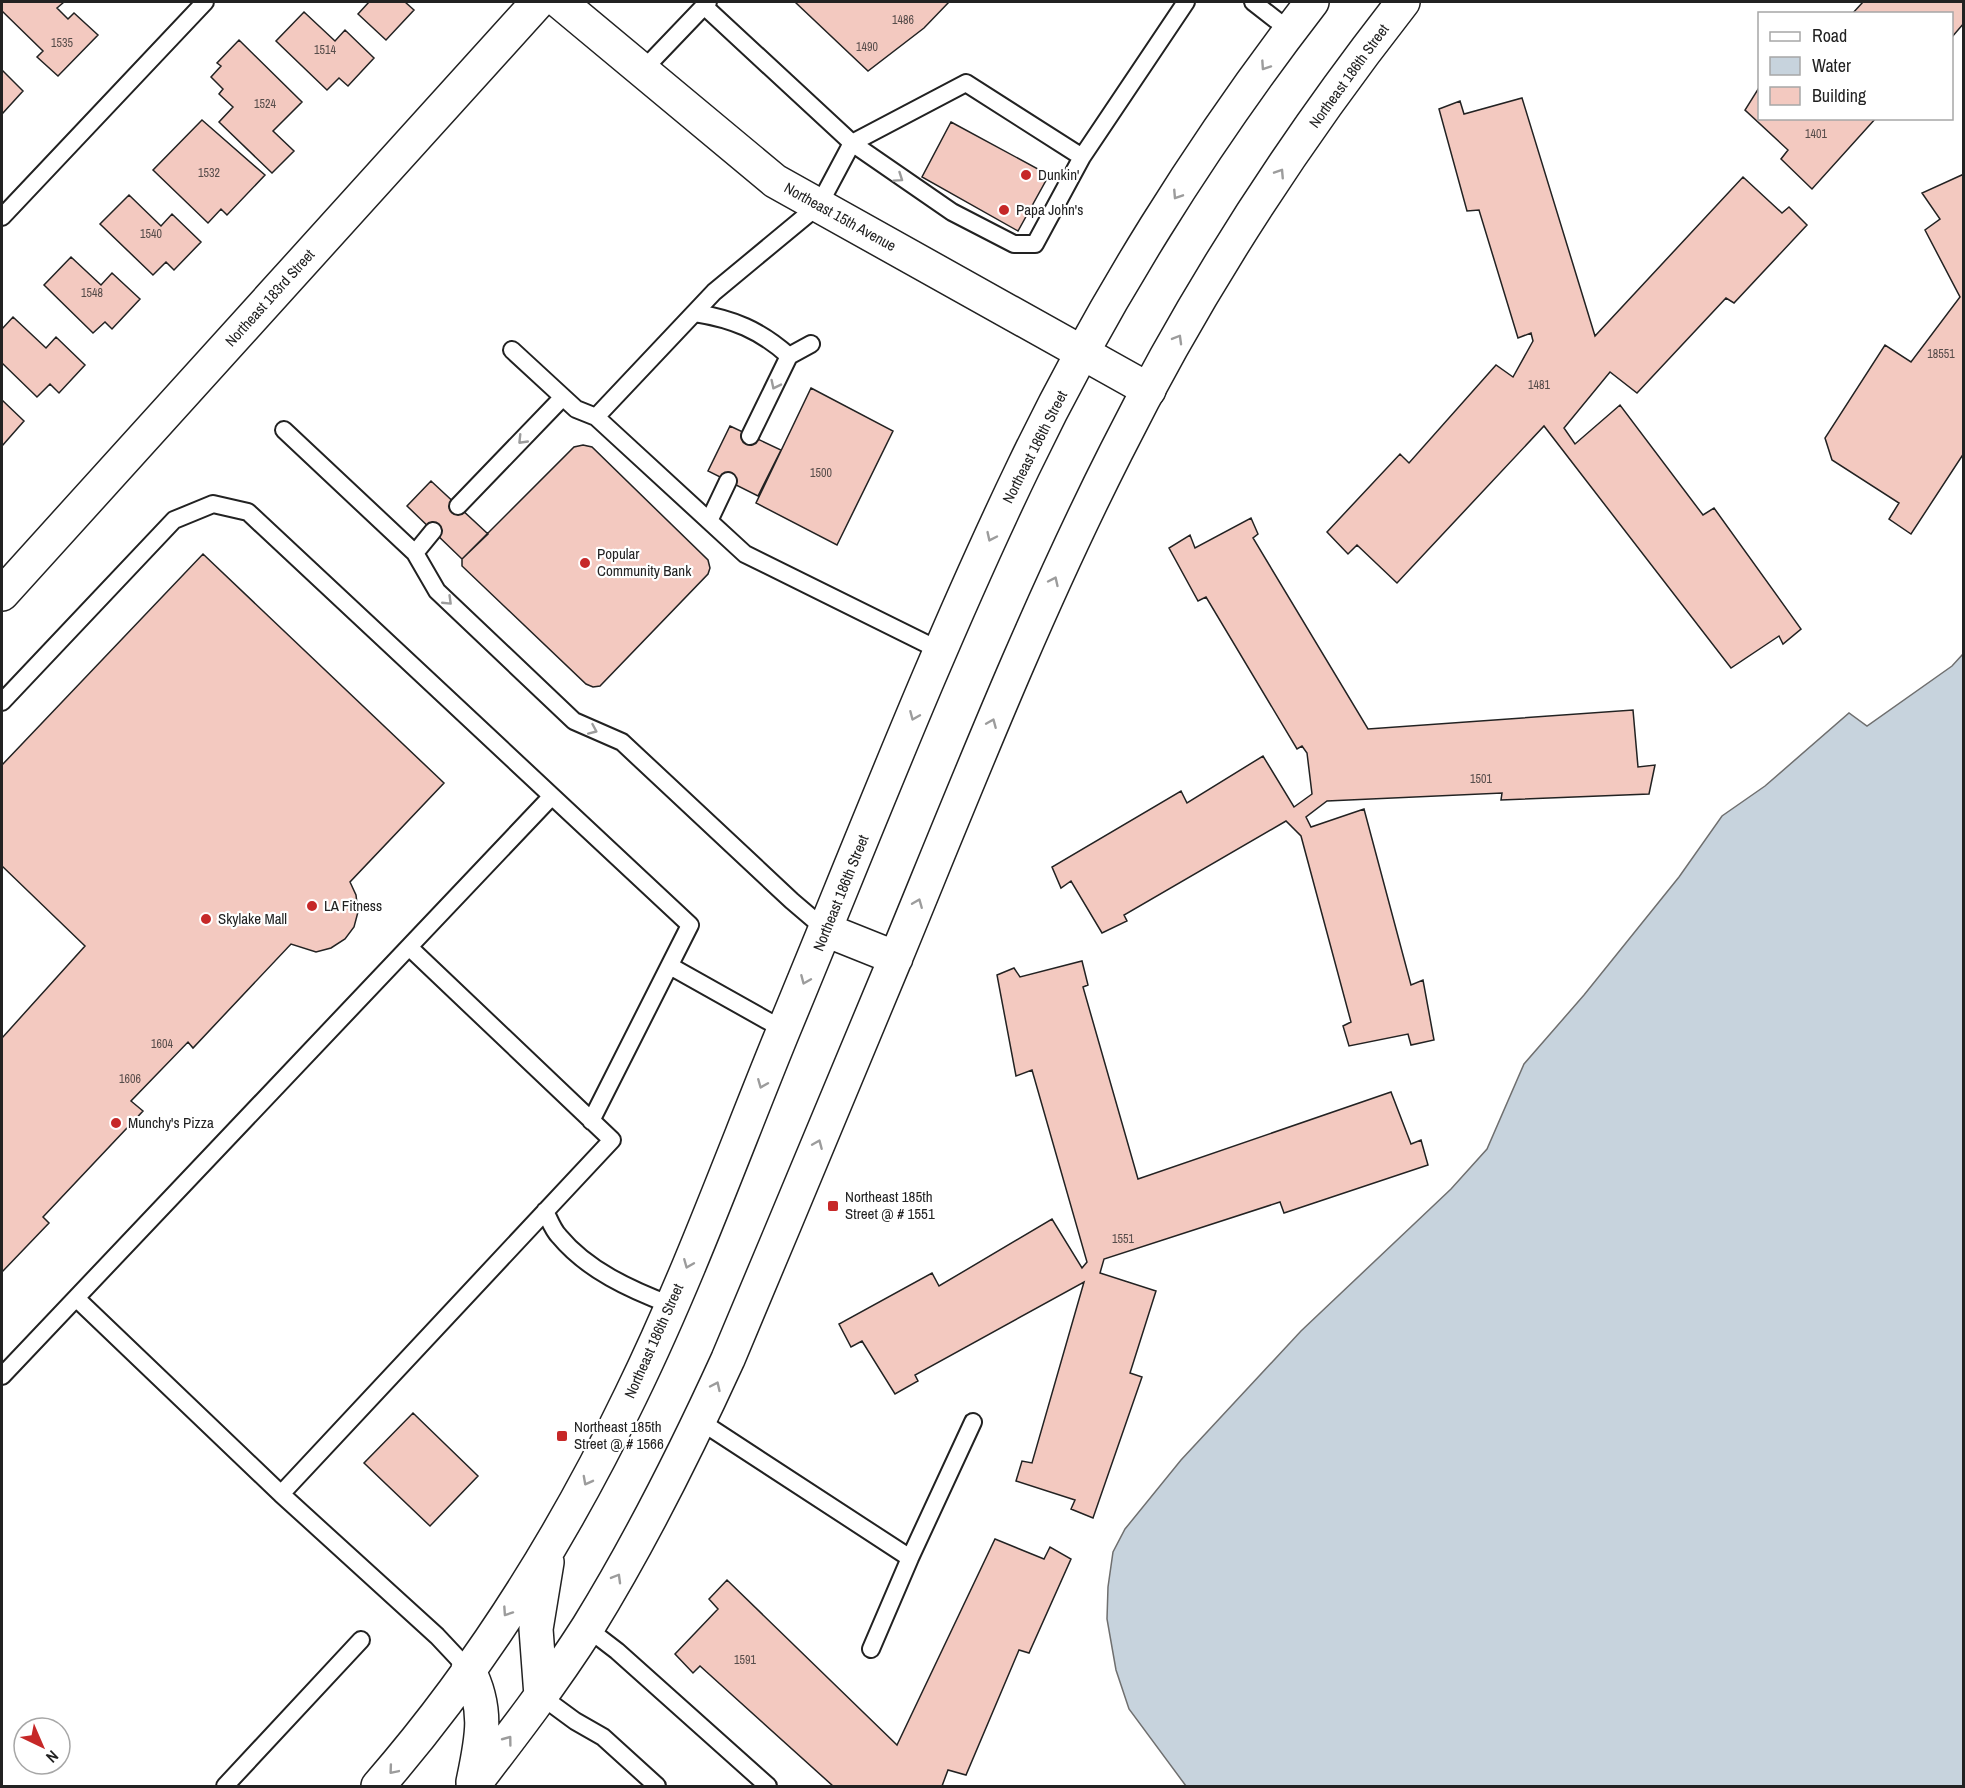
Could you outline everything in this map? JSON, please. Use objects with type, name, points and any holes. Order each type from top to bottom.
[{"type":"main road","name":"Northeast 183rd Street","points":[[2,594],[537,2]]},
{"type":"main road","name":"Northeast 15th Avenue","points":[[561,2],[775,180],[1149,390]]},
{"type":"main road","name":"Northeast 186th Street","points":[[378,1786],[468,1669],[550,1545],[610,1437],[671,1305],[941,651],[1023,467],[1083,353],[1172,203],[1289,30],[1311,2]]},
{"type":"main road","name":"Northeast 186th Street","points":[[472,1786],[541,1696],[587,1628],[643,1532],[700,1421],[733,1349],[1029,634],[1085,516],[1149,390],[1282,171],[1403,2]]},
{"type":"main road","points":[[826,930],[896,958]]},
{"type":"main road","points":[[541,1696],[536,1629],[550,1545]]},
{"type":"main road","points":[[468,1669],[480,1694],[483,1711],[480,1750],[472,1786]]},
{"type":"lane","points":[[2,217],[205,2]]},
{"type":"lane","points":[[642,71],[706,4],[852,143],[952,212],[1014,244],[1035,244],[1082,157],[1186,2]]},
{"type":"lane","points":[[1253,2],[1289,30]]},
{"type":"lane","points":[[596,417],[714,292],[819,205],[852,143],[966,83],[1082,157]]},
{"type":"lane","points":[[695,313],[744,324],[769,338],[789,356]]},
{"type":"lane","points":[[750,436],[789,356],[811,344]]},
{"type":"lane","points":[[512,350],[576,409],[596,417],[745,554],[941,651]]},
{"type":"lane","points":[[458,506],[563,397]]},
{"type":"lane","points":[[284,430],[416,553],[437,591],[574,721],[622,742],[826,930]]},
{"type":"lane","points":[[709,521],[728,481]]},
{"type":"lane","points":[[2,702],[174,520],[213,504],[248,512],[690,925],[591,1121]]},
{"type":"lane","points":[[416,553],[433,531]]},
{"type":"lane","points":[[2,1376],[552,796]]},
{"type":"lane","points":[[281,1494],[612,1140],[409,947]]},
{"type":"lane","points":[[670,966],[784,1030]]},
{"type":"lane","points":[[545,1211],[558,1236],[584,1260],[632,1290],[671,1305]]},
{"type":"lane","points":[[76,1298],[281,1494],[437,1636],[468,1669]]},
{"type":"lane","points":[[700,1421],[910,1558]]},
{"type":"lane","points":[[871,1649],[973,1422]]},
{"type":"lane","points":[[587,1628],[617,1651],[768,1786]]},
{"type":"lane","points":[[225,1786],[361,1640]]},
{"type":"lane","points":[[541,1696],[575,1721],[603,1737],[657,1786]]},
{"type":"water","points":[[1963,654],[1963,1786],[1186,1786],[1129,1709],[1116,1670],[1107,1619],[1108,1587],[1113,1552],[1125,1529],[1181,1460],[1301,1331],[1451,1189],[1487,1149],[1524,1064],[1584,995],[1679,877],[1722,816],[1765,786],[1849,713],[1867,726],[1952,666]]},
{"type":"building","points":[[2,2],[64,2],[57,8],[68,19],[74,13],[98,35],[58,76],[37,57],[43,51],[2,11]]},
{"type":"building","points":[[369,2],[405,2],[414,10],[386,40],[358,14]]},
{"type":"building","points":[[795,2],[949,2],[924,28],[868,71]]},
{"type":"building","points":[[1863,2],[1964,2],[1964,23],[1953,36],[1953,12],[1854,12]]},
{"type":"building","points":[[304,12],[335,41],[345,30],[374,58],[348,86],[339,78],[327,90],[276,41]]},
{"type":"building","points":[[239,40],[302,102],[273,131],[294,151],[272,173],[219,122],[233,107],[219,94],[223,89],[211,77],[221,66],[217,63]]},
{"type":"building","points":[[2,70],[23,91],[2,114]]},
{"type":"building","points":[[1758,89],[1758,120],[1874,120],[1812,189],[1781,159],[1788,150],[1745,110]]},
{"type":"building","points":[[1522,98],[1595,336],[1743,177],[1782,213],[1789,207],[1807,225],[1734,303],[1726,298],[1637,393],[1610,372],[1564,428],[1575,444],[1620,405],[1703,515],[1714,508],[1801,629],[1783,644],[1779,636],[1731,668],[1544,426],[1397,583],[1357,545],[1348,554],[1327,532],[1400,454],[1409,463],[1496,365],[1513,377],[1533,341],[1531,333],[1518,338],[1479,210],[1467,211],[1439,109],[1460,101],[1464,114]]},
{"type":"building","points":[[202,120],[265,175],[227,215],[221,209],[208,223],[153,170]]},
{"type":"building","points":[[951,122],[1049,175],[1018,231],[922,177]]},
{"type":"building","points":[[1964,174],[1964,453],[1911,534],[1889,519],[1899,503],[1832,460],[1825,438],[1885,345],[1911,362],[1960,297],[1925,230],[1940,219],[1922,193]]},
{"type":"building","points":[[129,195],[161,226],[172,214],[201,242],[174,270],[166,262],[153,275],[100,224]]},
{"type":"building","points":[[71,257],[101,285],[112,273],[140,299],[112,329],[105,322],[93,333],[44,285]]},
{"type":"building","points":[[13,317],[46,348],[56,337],[85,365],[59,393],[50,384],[37,397],[2,363],[2,329]]},
{"type":"building","points":[[811,388],[893,431],[837,545],[756,503]]},
{"type":"building","points":[[2,400],[24,421],[2,446]]},
{"type":"building","points":[[730,426],[781,450],[758,496],[708,471]]},
{"type":"building","name":"Popular Community Bank","points":[[583,445],[592,447],[708,560],[710,568],[708,574],[600,686],[593,687],[586,684],[462,566],[462,559],[574,447]]},
{"type":"building","points":[[431,481],[488,534],[462,559],[407,506]]},
{"type":"building","points":[[1251,518],[1258,534],[1253,538],[1368,729],[1633,710],[1638,767],[1655,765],[1649,794],[1501,800],[1502,793],[1327,801],[1306,817],[1311,827],[1364,809],[1411,985],[1423,980],[1434,1040],[1411,1045],[1408,1034],[1349,1046],[1343,1026],[1351,1022],[1301,836],[1286,821],[1124,915],[1127,921],[1102,933],[1071,881],[1061,888],[1052,867],[1181,791],[1187,803],[1263,756],[1294,807],[1312,794],[1307,753],[1302,746],[1297,749],[1206,597],[1198,601],[1169,548],[1190,535],[1195,548]]},
{"type":"building","name":"Skylake Mall","points":[[203,554],[444,783],[350,882],[356,895],[358,912],[354,927],[345,939],[331,948],[316,952],[291,944],[193,1048],[188,1042],[131,1101],[143,1111],[43,1217],[49,1223],[2,1272],[2,1038],[85,946],[2,866],[2,765]]},
{"type":"building","points":[[1082,961],[1088,985],[1083,987],[1138,1179],[1391,1092],[1411,1144],[1421,1140],[1428,1165],[1284,1213],[1280,1202],[1104,1259],[1100,1273],[1156,1291],[1130,1373],[1142,1377],[1093,1518],[1071,1509],[1075,1500],[1016,1481],[1022,1461],[1032,1463],[1084,1282],[915,1375],[918,1381],[895,1394],[862,1341],[851,1347],[839,1324],[932,1273],[939,1286],[1052,1219],[1082,1268],[1087,1262],[1032,1070],[1016,1076],[997,975],[1014,968],[1020,977]]},
{"type":"building","points":[[413,1413],[478,1476],[430,1526],[364,1463]]},
{"type":"building","points":[[995,1539],[1044,1559],[1050,1547],[1071,1559],[1029,1653],[1019,1650],[966,1775],[948,1770],[942,1786],[833,1786],[700,1666],[693,1673],[675,1654],[718,1609],[709,1599],[727,1580],[897,1745]]},
{"type":"place","name":"Dunkin'","points":[[1026,175]]},
{"type":"place","name":"Papa John's","points":[[1004,210]]},
{"type":"place","name":"Popular Community Bank","points":[[585,563]]},
{"type":"place","name":"LA Fitness","points":[[312,906]]},
{"type":"place","name":"Skylake Mall","points":[[206,919]]},
{"type":"place","name":"Munchy's Pizza","points":[[116,1123]]},
{"type":"place","name":"Northeast 185th Street @ # 1551","points":[[833,1206]]},
{"type":"place","name":"Northeast 185th Street @ # 1566","points":[[562,1436]]}]
